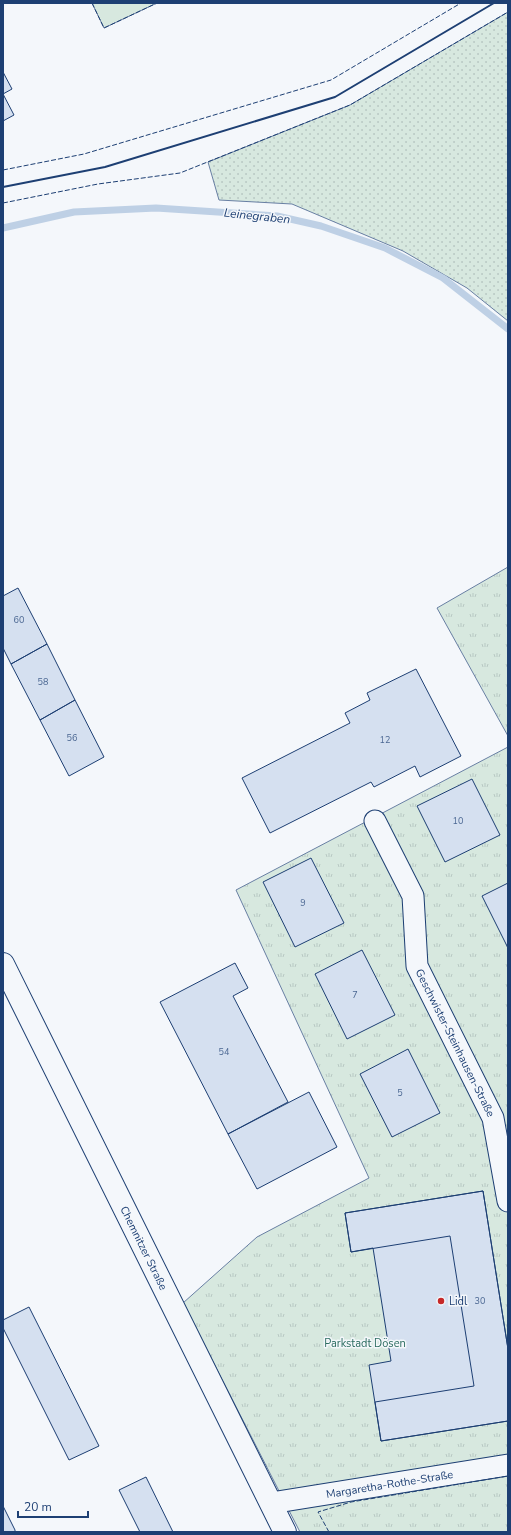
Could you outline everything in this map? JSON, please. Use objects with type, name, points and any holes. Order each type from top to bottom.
[{"type":"main road","name":"Chemnitzer Straße","points":[[3,964],[285,1532]]},
{"type":"street","name":"Geschwister-Steinhausen-Straße","points":[[375,821],[413,896],[417,966],[493,1118],[508,1202]]},
{"type":"street","name":"Margaretha-Rothe-Straße","points":[[271,1503],[508,1465]]},
{"type":"green space","points":[[92,3],[157,3],[104,28]]},
{"type":"green space","points":[[508,12],[508,321],[467,288],[403,251],[292,204],[219,200],[208,162],[350,105]]},
{"type":"green space","points":[[508,567],[508,736],[437,608]]},
{"type":"green space","name":"Parkstadt Dösen","points":[[508,747],[508,1532],[300,1532],[183,1303],[257,1237],[369,1178],[236,890]]},
{"type":"building","points":[[3,72],[12,89],[3,94]]},
{"type":"building","points":[[3,94],[14,115],[3,121]]},
{"type":"building","points":[[18,588],[47,644],[11,664],[3,648],[3,596]]},
{"type":"building","points":[[47,644],[75,700],[40,720],[11,664]]},
{"type":"building","points":[[416,669],[461,756],[420,777],[415,766],[374,787],[371,782],[270,833],[242,778],[350,723],[345,713],[370,700],[367,693]]},
{"type":"building","points":[[75,700],[104,757],[69,776],[40,720]]},
{"type":"building","points":[[472,779],[500,835],[445,862],[417,806]]},
{"type":"building","points":[[311,858],[344,923],[295,947],[263,882]]},
{"type":"building","points":[[508,883],[508,948],[482,896]]},
{"type":"building","points":[[362,950],[395,1015],[347,1039],[315,974]]},
{"type":"building","points":[[235,963],[248,988],[233,996],[288,1102],[228,1134],[160,1002]]},
{"type":"building","points":[[408,1049],[440,1113],[392,1137],[360,1074]]},
{"type":"building","points":[[309,1092],[337,1147],[257,1189],[228,1134]]},
{"type":"building","name":"Lidl","points":[[483,1191],[508,1349],[508,1421],[381,1441],[369,1365],[391,1361],[373,1248],[351,1252],[345,1213]]},
{"type":"building","points":[[483,1191],[508,1349],[508,1421],[381,1441],[375,1402],[474,1386],[450,1236],[351,1252],[345,1213]]},
{"type":"building","points":[[29,1307],[99,1446],[69,1460],[3,1328],[3,1320]]},
{"type":"building","points":[[146,1477],[173,1532],[140,1532],[119,1490]]},
{"type":"building","points":[[3,1506],[15,1530],[15,1532],[3,1532]]},
{"type":"waterway","name":"Leinegraben","points":[[3,228],[74,212],[156,208],[277,216],[321,226],[385,248],[443,278],[508,329]]},
{"type":"fence","points":[[92,3],[104,28],[157,3]]},
{"type":"fence","points":[[3,170],[84,154],[331,80],[461,3]]},
{"type":"fence","points":[[3,203],[98,184],[180,173],[350,105],[508,12]]},
{"type":"fence","points":[[329,1532],[318,1512],[351,1502],[508,1476]]},
{"type":"wall","points":[[3,187],[105,167],[335,97],[494,3]]},
{"type":"place","name":"Lidl","points":[[441,1301]]}]
